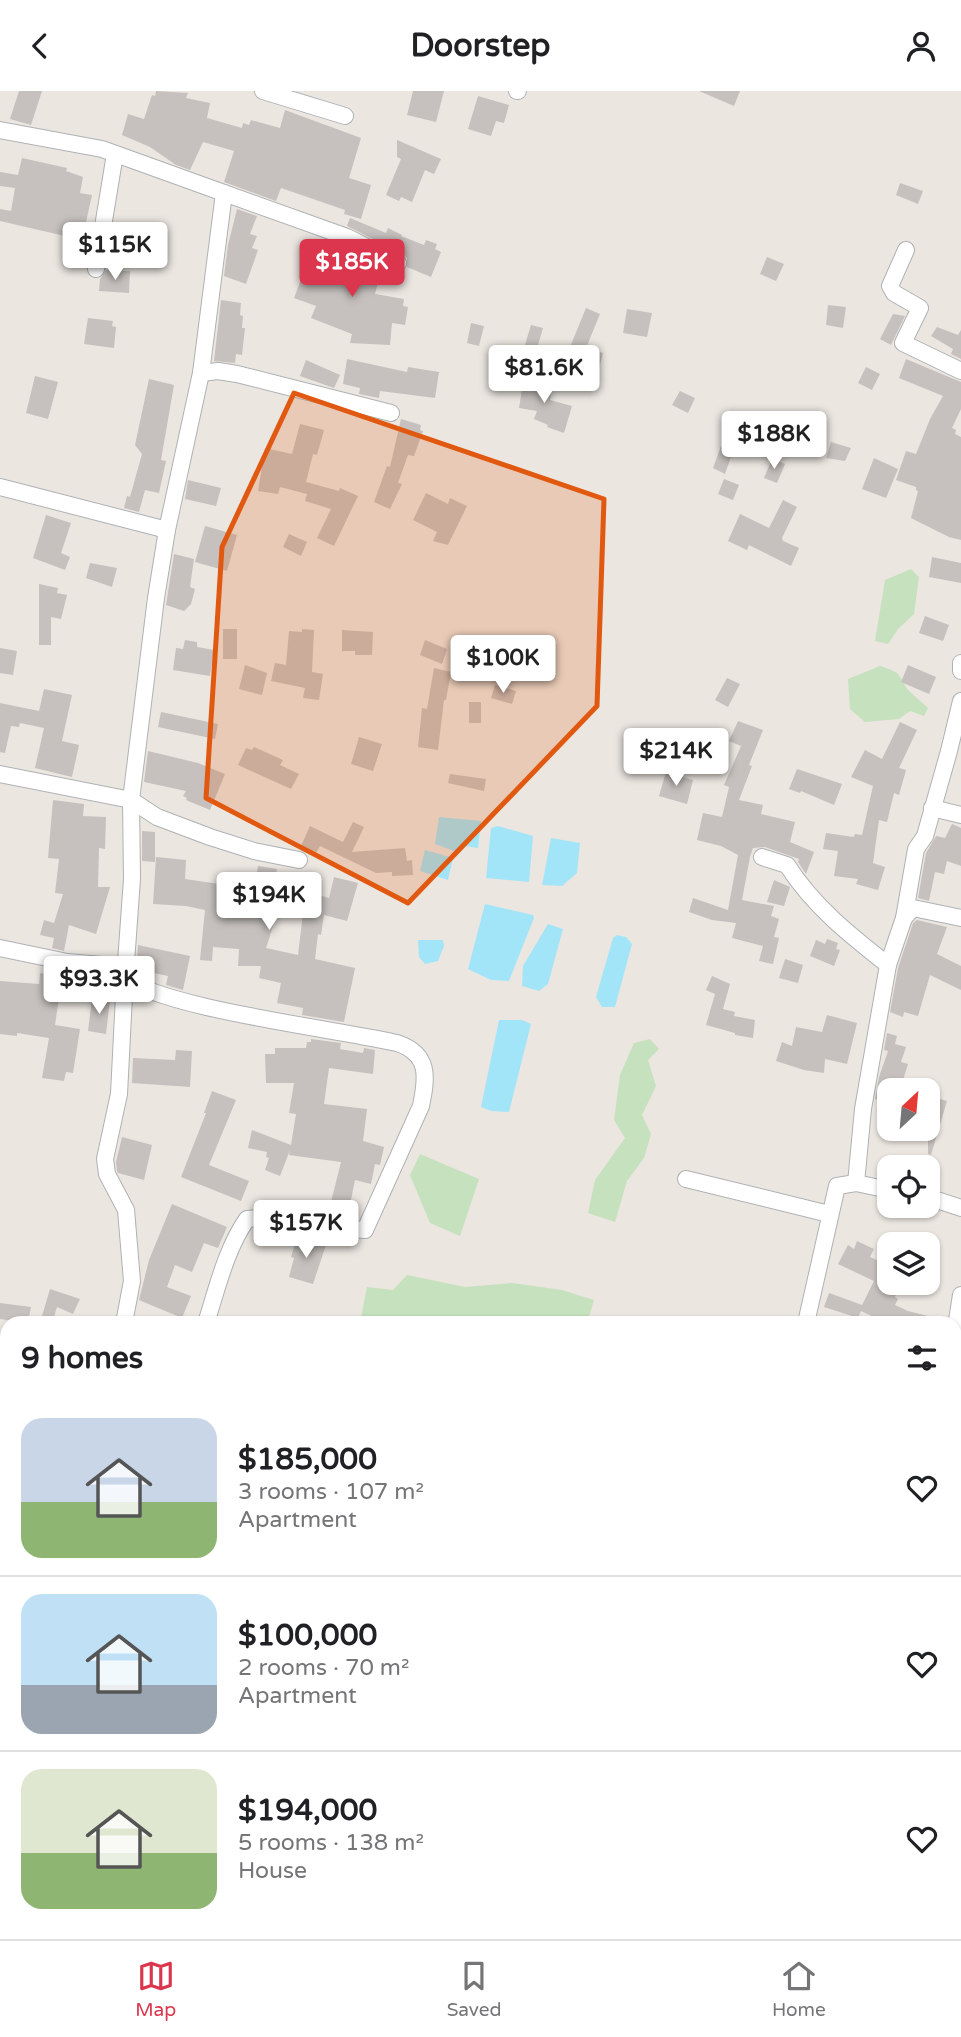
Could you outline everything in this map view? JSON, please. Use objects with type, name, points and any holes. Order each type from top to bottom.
[{"type":"street","points":[[263,91],[345,115]]},
{"type":"street","points":[[0,130],[102,149],[347,237],[398,263]]},
{"type":"street","points":[[96,269],[115,155]]},
{"type":"street","points":[[125,1316],[132,1281],[126,1210],[107,1174],[105,1159],[119,1094],[132,879],[131,800],[156,598],[167,530],[201,373],[224,193]]},
{"type":"street","points":[[906,250],[890,286],[894,293],[920,308],[903,343],[961,372]]},
{"type":"street","points":[[201,373],[237,374],[391,413]]},
{"type":"street","points":[[0,487],[167,530]]},
{"type":"street","points":[[961,663],[961,671]]},
{"type":"street","points":[[856,1183],[863,1109],[888,965],[904,918],[916,849],[925,835],[950,751],[961,701]]},
{"type":"street","points":[[0,774],[131,800],[157,817],[210,837],[254,851],[299,860]]},
{"type":"street","points":[[932,808],[961,815]]},
{"type":"street","points":[[762,857],[787,865],[836,924],[888,965]]},
{"type":"street","points":[[904,918],[913,908],[961,918]]},
{"type":"street","points":[[0,948],[125,972]]},
{"type":"street","points":[[125,972],[131,983],[201,1005],[397,1043],[418,1053],[422,1063],[425,1084],[421,1106],[365,1230],[309,1227],[259,1218],[247,1219],[222,1275],[208,1316]]},
{"type":"street","points":[[686,1179],[829,1214]]},
{"type":"street","points":[[807,1316],[837,1186],[856,1183],[877,1187]]},
{"type":"street","points":[[940,1201],[961,1208]]},
{"type":"street","points":[[958,1316],[961,1295]]},
{"type":"highlighted area","points":[[294,393],[604,499],[597,706],[408,903],[206,798],[222,547]]},
{"type":"green space","points":[[911,569],[919,577],[914,614],[898,629],[888,644],[875,641],[885,580]]},
{"type":"green space","points":[[880,666],[897,674],[910,692],[928,708],[924,716],[910,711],[899,719],[865,722],[850,709],[848,679]]},
{"type":"green space","points":[[650,1039],[659,1049],[648,1060],[656,1086],[642,1115],[651,1134],[644,1158],[627,1181],[615,1222],[588,1213],[595,1180],[625,1138],[614,1120],[620,1075],[634,1043]]},
{"type":"green space","points":[[420,1154],[479,1179],[460,1236],[430,1223],[410,1175]]},
{"type":"green space","points":[[407,1275],[465,1287],[512,1283],[562,1290],[594,1300],[589,1316],[361,1316],[367,1287],[393,1290]]},
{"type":"water","points":[[439,817],[481,821],[478,848],[464,846],[457,852],[435,844]]},
{"type":"water","points":[[498,826],[533,836],[529,882],[486,878],[491,828]]},
{"type":"water","points":[[551,838],[580,843],[577,873],[562,886],[542,885]]},
{"type":"water","points":[[425,850],[453,858],[448,880],[420,871]]},
{"type":"water","points":[[485,904],[533,915],[534,918],[509,981],[491,980],[468,969]]},
{"type":"water","points":[[548,924],[563,929],[548,984],[539,991],[522,986],[523,966]]},
{"type":"water","points":[[617,935],[626,937],[632,944],[615,1007],[602,1007],[596,997],[613,938]]},
{"type":"water","points":[[418,940],[443,940],[444,946],[438,961],[425,964],[419,957]]},
{"type":"water","points":[[499,1020],[522,1020],[531,1024],[509,1112],[491,1111],[481,1107]]},
{"type":"building","points":[[19,91],[42,91],[31,125],[10,119]]},
{"type":"building","points":[[156,91],[188,93],[186,98],[210,103],[207,118],[242,128],[243,123],[249,125],[251,120],[280,128],[285,110],[361,138],[349,178],[371,185],[361,219],[344,214],[345,210],[281,188],[276,201],[224,182],[234,151],[203,142],[190,170],[176,165],[150,147],[122,135],[128,114],[144,119],[152,95],[155,96]]},
{"type":"building","points":[[413,91],[444,91],[436,122],[407,115]]},
{"type":"building","points":[[699,91],[740,91],[734,106]]},
{"type":"building","points":[[478,96],[509,105],[504,123],[496,121],[491,136],[468,129]]},
{"type":"building","points":[[397,140],[441,159],[434,174],[425,170],[412,202],[401,197],[399,201],[386,195],[401,159],[397,157]]},
{"type":"building","points":[[22,158],[67,168],[66,171],[83,177],[80,193],[92,195],[82,240],[0,221],[0,209],[11,211],[15,188],[0,186],[0,172],[18,175]]},
{"type":"building","points":[[900,183],[923,191],[918,204],[896,195]]},
{"type":"building","points":[[237,209],[257,216],[250,234],[257,236],[252,248],[258,250],[246,284],[224,276]]},
{"type":"building","points":[[350,218],[386,233],[388,228],[424,245],[426,240],[437,244],[435,249],[441,252],[431,277],[407,267],[407,258],[403,254],[347,226]]},
{"type":"building","points":[[341,246],[382,267],[375,294],[404,299],[403,306],[408,307],[405,325],[392,323],[390,345],[350,343],[352,334],[311,318],[316,306],[294,298],[302,277],[315,282],[325,252],[339,253]]},
{"type":"building","points":[[767,257],[784,264],[776,281],[760,274]]},
{"type":"building","points":[[106,270],[130,271],[129,293],[99,291],[100,279]]},
{"type":"building","points":[[221,300],[241,303],[242,328],[245,328],[242,355],[236,354],[235,363],[214,361]]},
{"type":"building","points":[[828,305],[846,307],[843,328],[826,325]]},
{"type":"building","points":[[586,308],[600,314],[586,348],[603,353],[598,372],[558,359],[563,345],[570,347]]},
{"type":"building","points":[[627,309],[652,313],[647,337],[623,333]]},
{"type":"building","points":[[893,314],[905,316],[891,345],[880,339]]},
{"type":"building","points":[[88,318],[113,321],[112,326],[116,327],[114,348],[84,344]]},
{"type":"building","points":[[471,323],[484,326],[479,346],[467,343]]},
{"type":"building","points":[[531,325],[543,328],[536,352],[524,348]]},
{"type":"building","points":[[937,327],[958,335],[961,330],[961,359],[951,354],[953,349],[931,336]]},
{"type":"building","points":[[347,359],[407,372],[408,367],[439,372],[435,398],[380,391],[379,398],[359,394],[360,388],[343,384]]},
{"type":"building","points":[[906,359],[961,382],[961,409],[952,428],[956,430],[955,434],[961,437],[961,540],[911,518],[918,491],[916,487],[896,480],[906,451],[916,454],[943,396],[899,378]]},
{"type":"building","points":[[306,360],[340,375],[334,388],[300,376]]},
{"type":"building","points":[[866,367],[880,374],[872,390],[858,383]]},
{"type":"building","points":[[35,376],[58,382],[48,419],[26,413]]},
{"type":"building","points":[[524,377],[553,386],[550,400],[572,406],[564,433],[534,419],[537,411],[519,408]]},
{"type":"building","points":[[149,379],[174,385],[161,460],[166,461],[159,493],[145,490],[139,512],[124,508],[127,496],[130,497],[142,454],[135,445]]},
{"type":"building","points":[[680,391],[695,398],[688,413],[672,405]]},
{"type":"building","points":[[401,419],[421,425],[420,430],[423,431],[414,456],[408,455],[398,483],[402,484],[390,509],[374,502],[387,466],[390,467]]},
{"type":"building","points":[[300,424],[324,430],[317,455],[313,454],[306,482],[339,491],[340,488],[358,496],[334,546],[317,538],[331,509],[305,501],[307,494],[280,487],[278,494],[258,491],[265,448],[292,454]]},
{"type":"building","points":[[831,442],[851,448],[845,461],[826,458]]},
{"type":"building","points":[[721,446],[733,451],[725,474],[713,468]]},
{"type":"building","points":[[874,458],[898,469],[886,498],[862,489]]},
{"type":"building","points":[[772,459],[785,464],[777,483],[764,478]]},
{"type":"building","points":[[724,479],[739,485],[733,500],[718,494]]},
{"type":"building","points":[[188,480],[221,488],[216,506],[185,499]]},
{"type":"building","points":[[426,493],[448,504],[450,498],[467,506],[448,545],[433,541],[437,532],[413,520]]},
{"type":"building","points":[[783,500],[797,507],[782,538],[799,548],[791,566],[749,545],[747,550],[728,541],[740,514],[769,528]]},
{"type":"building","points":[[46,515],[71,523],[61,553],[70,557],[65,570],[33,558]]},
{"type":"building","points":[[205,526],[237,535],[227,571],[195,562]]},
{"type":"building","points":[[289,534],[307,542],[301,556],[283,547]]},
{"type":"building","points":[[174,554],[194,559],[190,587],[195,589],[191,604],[184,611],[166,605]]},
{"type":"building","points":[[932,557],[961,563],[961,583],[929,577]]},
{"type":"building","points":[[90,563],[117,568],[112,587],[86,578]]},
{"type":"building","points":[[39,584],[58,588],[57,593],[67,595],[61,619],[51,617],[51,645],[39,645]]},
{"type":"building","points":[[925,616],[949,625],[943,641],[919,633]]},
{"type":"building","points":[[223,629],[237,629],[237,659],[223,659]]},
{"type":"building","points":[[302,629],[314,630],[312,672],[323,674],[319,700],[303,698],[305,688],[271,681],[275,663],[286,665],[289,631],[302,632]]},
{"type":"building","points":[[342,630],[373,632],[372,655],[355,655],[355,651],[342,651]]},
{"type":"building","points":[[185,640],[197,642],[197,647],[214,650],[210,676],[173,670],[176,648],[183,649]]},
{"type":"building","points":[[425,640],[447,649],[442,664],[420,655]]},
{"type":"building","points":[[0,648],[17,651],[13,675],[0,673]]},
{"type":"building","points":[[245,665],[267,673],[262,695],[239,689]]},
{"type":"building","points":[[908,665],[936,677],[929,694],[901,682]]},
{"type":"building","points":[[434,668],[451,672],[444,700],[438,750],[418,747],[422,708],[427,709]]},
{"type":"building","points":[[727,678],[740,684],[728,707],[715,700]]},
{"type":"building","points":[[495,685],[516,691],[512,704],[491,698]]},
{"type":"building","points":[[44,689],[72,695],[62,741],[79,745],[72,777],[35,768],[44,728],[20,723],[19,727],[11,726],[5,753],[0,752],[0,703],[39,711]]},
{"type":"building","points":[[469,702],[481,702],[481,723],[469,723]]},
{"type":"building","points":[[161,712],[218,724],[215,739],[158,727]]},
{"type":"building","points":[[738,721],[763,730],[739,800],[763,805],[761,814],[795,822],[790,842],[814,852],[806,874],[798,862],[799,859],[765,847],[753,848],[742,900],[774,906],[771,916],[779,919],[774,937],[779,938],[773,964],[759,961],[763,946],[732,938],[736,923],[712,920],[689,912],[693,898],[728,910],[738,855],[721,846],[697,840],[703,813],[722,817],[729,787],[724,785],[741,746],[729,741]]},
{"type":"building","points":[[900,722],[917,730],[899,768],[906,770],[899,795],[894,793],[887,822],[879,820],[873,863],[885,867],[878,890],[856,884],[858,879],[834,876],[838,851],[823,849],[826,833],[854,837],[855,834],[862,835],[873,786],[851,777],[865,750],[882,759]]},
{"type":"building","points":[[359,737],[382,744],[373,771],[351,764]]},
{"type":"building","points":[[254,747],[283,760],[280,765],[299,774],[291,789],[238,765],[246,748],[252,750]]},
{"type":"building","points":[[148,751],[198,763],[225,774],[210,810],[186,800],[183,796],[186,791],[144,782]]},
{"type":"building","points":[[797,769],[842,784],[834,805],[801,791],[800,793],[789,789]]},
{"type":"building","points":[[666,772],[693,780],[687,804],[659,796]]},
{"type":"building","points":[[450,774],[486,779],[484,791],[448,783]]},
{"type":"building","points":[[53,800],[84,804],[83,816],[106,817],[105,849],[99,848],[98,887],[110,887],[96,934],[69,925],[64,951],[52,948],[54,938],[40,935],[44,920],[54,923],[63,894],[55,893],[59,859],[48,858]]},
{"type":"building","points":[[353,822],[364,827],[352,852],[405,848],[407,861],[412,860],[413,875],[392,876],[392,872],[376,873],[320,846],[316,853],[301,846],[310,826],[343,842]]},
{"type":"building","points":[[952,824],[961,828],[961,866],[947,861],[944,874],[935,872],[929,901],[918,898],[926,853],[936,836],[945,838]]},
{"type":"building","points":[[142,831],[155,832],[155,862],[142,861]]},
{"type":"building","points":[[156,857],[186,860],[185,879],[254,889],[258,866],[277,869],[275,879],[305,886],[304,891],[329,898],[334,877],[358,883],[347,921],[324,915],[315,959],[355,968],[344,1022],[302,1015],[303,1008],[277,1003],[281,983],[259,978],[261,966],[238,966],[239,949],[213,947],[212,961],[200,960],[205,910],[153,904]],"holes":[[[279,908],[303,913],[298,955],[266,948]]]},
{"type":"building","points":[[774,880],[790,887],[784,906],[767,902]]},
{"type":"building","points":[[917,920],[947,927],[937,954],[961,966],[961,990],[930,975],[918,1016],[904,1012],[903,1017],[890,1012],[898,968],[913,923]]},
{"type":"building","points":[[827,939],[838,943],[836,949],[840,950],[834,966],[810,956],[816,940],[825,944]]},
{"type":"building","points":[[138,945],[190,956],[183,990],[166,985],[168,976],[144,971],[144,975],[136,971]]},
{"type":"building","points":[[785,959],[803,965],[798,983],[779,978]]},
{"type":"building","points":[[40,973],[62,977],[55,1025],[80,1029],[73,1073],[66,1072],[64,1081],[42,1078],[49,1038],[17,1033],[17,1036],[0,1034],[0,981],[39,984]]},
{"type":"building","points":[[712,976],[730,984],[723,1009],[735,1012],[734,1016],[755,1020],[753,1038],[706,1025],[715,994],[706,990]]},
{"type":"building","points":[[92,998],[110,1000],[106,1034],[88,1031]]},
{"type":"building","points":[[827,1015],[857,1023],[847,1064],[825,1059],[824,1073],[776,1061],[782,1042],[792,1046],[796,1027],[822,1032]]},
{"type":"building","points":[[887,1033],[897,1036],[895,1044],[906,1047],[901,1062],[908,1064],[904,1078],[879,1078],[888,1051],[884,1050]]},
{"type":"building","points":[[311,1039],[341,1043],[340,1049],[363,1053],[364,1048],[375,1050],[373,1074],[329,1068],[324,1104],[367,1109],[363,1141],[384,1147],[380,1165],[375,1164],[371,1184],[355,1180],[349,1210],[330,1206],[341,1162],[289,1155],[290,1150],[280,1176],[265,1170],[269,1158],[266,1157],[267,1152],[248,1148],[252,1130],[291,1145],[296,1114],[289,1113],[294,1083],[266,1083],[265,1054],[275,1054],[275,1048],[306,1048]]},
{"type":"building","points":[[176,1050],[192,1051],[190,1087],[132,1083],[133,1058],[175,1060]]},
{"type":"building","points":[[212,1091],[236,1100],[209,1165],[249,1181],[241,1201],[181,1177]]},
{"type":"building","points":[[940,1099],[947,1101],[940,1125]]},
{"type":"building","points":[[122,1137],[152,1145],[144,1180],[118,1173],[116,1162]]},
{"type":"building","points":[[928,1141],[935,1141],[931,1155],[928,1154]]},
{"type":"building","points":[[172,1204],[227,1227],[218,1248],[204,1243],[192,1272],[175,1265],[167,1287],[191,1296],[183,1316],[139,1300],[149,1260]]},
{"type":"building","points":[[297,1237],[326,1245],[313,1284],[289,1277]]},
{"type":"building","points":[[857,1241],[874,1249],[870,1257],[877,1260],[877,1295],[896,1295],[898,1299],[895,1305],[928,1316],[872,1316],[861,1311],[859,1316],[852,1316],[824,1307],[829,1293],[862,1305],[874,1281],[838,1264],[848,1245],[854,1249]]},
{"type":"building","points":[[50,1289],[80,1299],[73,1314],[57,1307],[54,1316],[42,1316]]},
{"type":"building","points":[[0,1303],[31,1307],[29,1316],[0,1316]]}]
